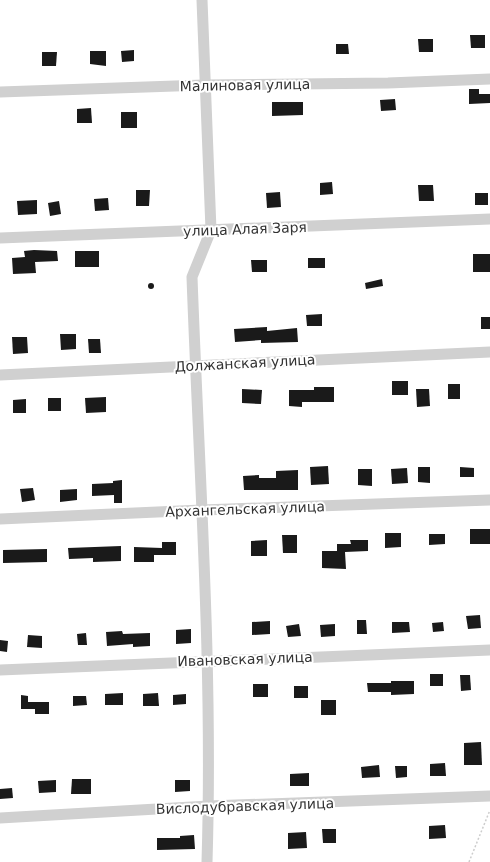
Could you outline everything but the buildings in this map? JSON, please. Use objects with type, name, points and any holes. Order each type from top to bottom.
[{"type":"street","points":[[202,0],[204,85],[211,230],[192,277],[208,661],[209,806],[207,862]]},
{"type":"street","name":"Малиновая улица","points":[[0,92],[204,85],[388,84],[490,80]]},
{"type":"street","name":"улица Алая Заря","points":[[0,238],[490,219]]},
{"type":"street","name":"Должанская улица","points":[[0,375],[490,352]]},
{"type":"street","name":"Архангельская улица","points":[[0,519],[490,500]]},
{"type":"street","name":"Ивановская улица","points":[[0,670],[490,650]]},
{"type":"street","name":"Вислодубравская улица","points":[[0,818],[209,806],[490,796]]},
{"type":"path","points":[[469,862],[490,810]]}]
